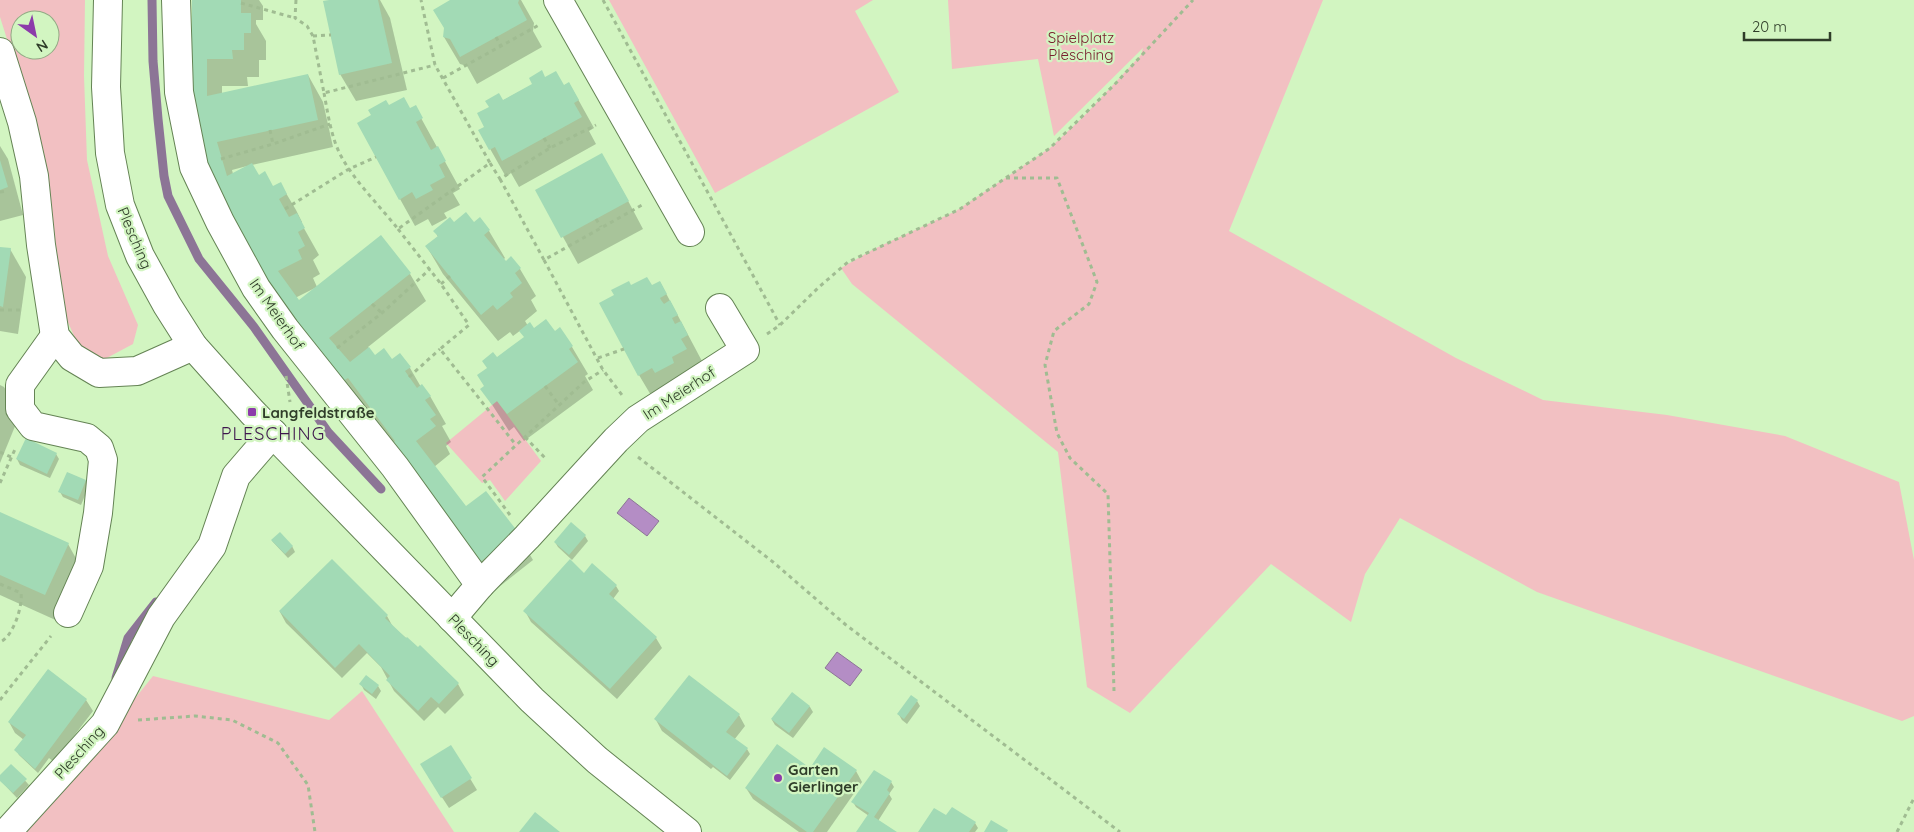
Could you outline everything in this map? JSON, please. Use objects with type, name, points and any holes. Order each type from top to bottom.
[{"type":"street","name":"Plesching","points":[[108,0],[106,96],[110,153],[120,205],[140,256],[167,305],[193,346],[273,433],[559,726],[604,766],[687,832]]},
{"type":"street","name":"Im Meierhof","points":[[176,0],[179,92],[194,167],[220,222],[256,288],[285,329],[395,467],[480,585]]},
{"type":"street","points":[[561,6],[666,193],[690,232]]},
{"type":"street","points":[[0,52],[22,122],[34,176],[55,336],[72,357],[99,373],[136,371],[193,346]]},
{"type":"street","points":[[720,308],[745,350]]},
{"type":"street","points":[[55,336],[20,384],[20,409],[33,426],[87,438],[99,448],[102,460],[98,513],[89,566],[68,613]]},
{"type":"street","name":"Im Meierhof","points":[[452,618],[480,585],[638,419],[745,350]]},
{"type":"street","name":"Plesching","points":[[7,832],[105,724],[161,617],[212,546],[236,476],[273,433]]},
{"type":"path","points":[[295,18],[296,0]]},
{"type":"path","points":[[421,0],[435,65],[500,179],[603,370],[638,419]]},
{"type":"path","points":[[603,0],[780,325]]},
{"type":"path","points":[[745,350],[780,325],[848,262],[960,209],[1057,142],[1116,83],[1193,0]]},
{"type":"path","points":[[241,3],[295,18],[307,26],[313,36],[330,124],[340,155],[441,284],[469,325],[409,377]]},
{"type":"path","points":[[443,78],[501,46],[561,6]]},
{"type":"path","points":[[313,36],[331,35]]},
{"type":"path","points":[[496,37],[501,46]]},
{"type":"path","points":[[324,93],[435,65]]},
{"type":"path","points":[[500,179],[550,148],[621,112]]},
{"type":"path","points":[[194,167],[273,144],[330,124]]},
{"type":"path","points":[[270,130],[273,144]]},
{"type":"path","points":[[544,138],[550,148]]},
{"type":"path","points":[[285,210],[349,168],[376,157]]},
{"type":"path","points":[[398,229],[490,163]]},
{"type":"path","points":[[1006,178],[1057,178],[1097,282],[1089,304],[1054,331],[1045,365],[1056,433],[1070,458],[1108,494],[1114,691]]},
{"type":"path","points":[[544,260],[666,193]]},
{"type":"path","points":[[596,219],[601,227]]},
{"type":"path","points":[[315,366],[382,313],[430,270]]},
{"type":"path","points":[[441,284],[450,276]]},
{"type":"path","points":[[372,304],[382,313]]},
{"type":"path","points":[[0,310],[27,310]]},
{"type":"path","points":[[440,349],[516,445]]},
{"type":"path","points":[[598,358],[624,349]]},
{"type":"path","points":[[527,537],[482,477],[584,382],[603,370]]},
{"type":"path","points":[[545,386],[559,405]]},
{"type":"path","points":[[525,437],[547,460]]},
{"type":"path","points":[[616,440],[773,562],[846,624],[1120,832]]},
{"type":"path","points":[[0,483],[18,442]]},
{"type":"path","points":[[0,452],[11,457]]},
{"type":"path","points":[[0,584],[21,593],[22,603],[15,624],[3,641],[0,642]]},
{"type":"path","points":[[0,700],[46,644],[68,613]]},
{"type":"path","points":[[105,724],[195,716],[232,720],[278,743],[308,785],[316,832]]},
{"type":"path","points":[[1897,832],[1914,798]]},
{"type":"green space","points":[[0,0],[85,0],[84,76],[87,160],[108,256],[138,325],[133,344],[103,360],[78,345],[60,304],[45,159],[14,60],[60,60],[60,10],[10,10],[10,49],[0,17]]},
{"type":"green space","points":[[609,0],[873,0],[855,11],[899,92],[715,193]]},
{"type":"green space","name":"Spielplatz Plesching","points":[[948,0],[1323,0],[1229,231],[1456,358],[1543,400],[1667,415],[1785,436],[1899,482],[1914,560],[1914,716],[1902,721],[1537,592],[1400,518],[1365,574],[1351,622],[1271,564],[1130,713],[1087,687],[1058,452],[852,284],[841,268],[874,249],[956,211],[1050,148],[1084,116],[1141,55],[1143,48],[1054,136],[1038,59],[952,69]]},
{"type":"green space","points":[[497,401],[541,461],[505,501],[490,480],[482,483],[446,443]]},
{"type":"green space","points":[[153,676],[329,720],[362,691],[454,832],[26,832]]},
{"type":"shaded area","points":[[629,498],[659,521],[647,536],[617,513]]},
{"type":"shaded area","points":[[837,652],[862,670],[850,686],[825,668]]},
{"type":"building","points":[[192,0],[241,0],[241,13],[251,13],[251,33],[244,33],[244,50],[232,50],[233,59],[207,59],[207,96],[308,74],[318,120],[217,142],[227,176],[252,163],[259,175],[265,171],[273,186],[281,182],[287,194],[279,199],[289,217],[297,213],[305,228],[298,232],[305,246],[298,250],[302,259],[278,271],[299,300],[381,235],[411,273],[329,338],[350,362],[369,347],[375,355],[384,348],[392,359],[400,353],[411,367],[405,371],[417,388],[422,384],[431,396],[425,400],[436,415],[430,419],[436,426],[416,441],[466,506],[486,491],[518,532],[479,563],[388,448],[395,441],[348,378],[336,385],[249,270],[259,265],[221,194],[214,198],[179,46],[192,46]]},
{"type":"building","points":[[378,0],[392,63],[339,75],[323,1]]},
{"type":"building","points":[[450,0],[519,0],[518,3],[527,20],[460,57],[450,39],[443,37],[444,28],[433,10]]},
{"type":"building","points":[[542,70],[545,77],[556,71],[564,85],[569,82],[579,100],[574,103],[582,117],[502,161],[495,147],[489,150],[478,130],[484,127],[477,113],[489,107],[485,101],[499,93],[503,100],[532,84],[529,78]]},
{"type":"building","points":[[404,97],[410,108],[416,105],[423,118],[416,122],[431,150],[438,146],[446,161],[439,165],[445,177],[430,185],[433,190],[416,199],[412,192],[399,200],[357,123],[371,115],[368,110],[386,100],[389,105]]},
{"type":"building","points":[[602,153],[629,201],[561,238],[535,190]]},
{"type":"building","points":[[0,160],[8,187],[0,190]]},
{"type":"building","points":[[466,212],[474,222],[480,217],[490,230],[484,235],[506,261],[511,256],[521,268],[515,273],[522,283],[510,293],[513,297],[497,310],[493,305],[481,315],[425,246],[438,236],[433,231],[450,217],[454,222]]},
{"type":"building","points":[[0,247],[11,248],[3,307],[0,306]]},
{"type":"building","points":[[647,277],[652,285],[660,281],[667,294],[660,298],[664,304],[670,300],[678,315],[672,318],[675,324],[681,321],[688,335],[681,339],[687,349],[672,357],[674,363],[655,373],[652,368],[638,376],[599,303],[614,295],[611,290],[629,281],[631,285]]},
{"type":"building","points":[[546,319],[555,331],[560,327],[573,346],[569,349],[578,362],[507,414],[497,401],[492,405],[480,389],[484,386],[477,375],[487,368],[482,361],[493,352],[497,357],[524,337],[519,331],[530,322],[534,328]]},
{"type":"building","points":[[26,438],[57,453],[47,474],[16,459]]},
{"type":"building","points":[[67,472],[86,480],[78,500],[58,492]]},
{"type":"building","points":[[0,512],[69,543],[45,595],[0,575]]},
{"type":"building","points":[[571,522],[586,535],[569,555],[554,542]]},
{"type":"building","points":[[280,532],[293,546],[285,554],[271,540]]},
{"type":"building","points":[[332,559],[388,615],[385,618],[406,638],[418,647],[420,645],[459,683],[439,704],[431,697],[418,711],[386,680],[390,676],[359,644],[335,668],[279,611]]},
{"type":"building","points":[[570,559],[584,573],[592,563],[617,585],[609,594],[657,637],[610,689],[523,611]]},
{"type":"building","points":[[48,669],[87,699],[35,769],[14,750],[26,735],[8,722]]},
{"type":"building","points":[[366,675],[379,685],[372,694],[359,684]]},
{"type":"building","points":[[689,675],[740,714],[726,732],[748,748],[727,776],[654,719]]},
{"type":"building","points":[[792,692],[810,706],[789,733],[771,719]]},
{"type":"building","points":[[911,695],[918,700],[904,719],[897,714]]},
{"type":"building","points":[[777,744],[810,768],[824,747],[857,770],[813,832],[807,832],[745,788]]},
{"type":"building","points":[[451,745],[472,778],[441,798],[420,764]]},
{"type":"building","points":[[11,764],[27,779],[13,793],[0,781],[0,775]]},
{"type":"building","points":[[874,770],[892,781],[887,790],[890,793],[874,817],[897,832],[856,832],[869,813],[851,802]]},
{"type":"building","points":[[952,807],[976,822],[969,832],[918,832],[934,808],[946,815]]},
{"type":"building","points":[[535,812],[560,832],[519,832]]},
{"type":"building","points":[[991,820],[1008,830],[1007,832],[984,832]]},
{"type":"waterway","points":[[152,0],[153,61],[164,176],[168,196],[199,259],[254,327],[328,432],[381,489]]},
{"type":"waterway","points":[[116,678],[128,638],[156,602]]},
{"type":"place","name":"Langfeldstraße","points":[[252,412]]},
{"type":"place","name":"Garten Gierlinger","points":[[778,778]]},
{"type":"district","name":"PLESCHING","points":[[273,433]]}]
